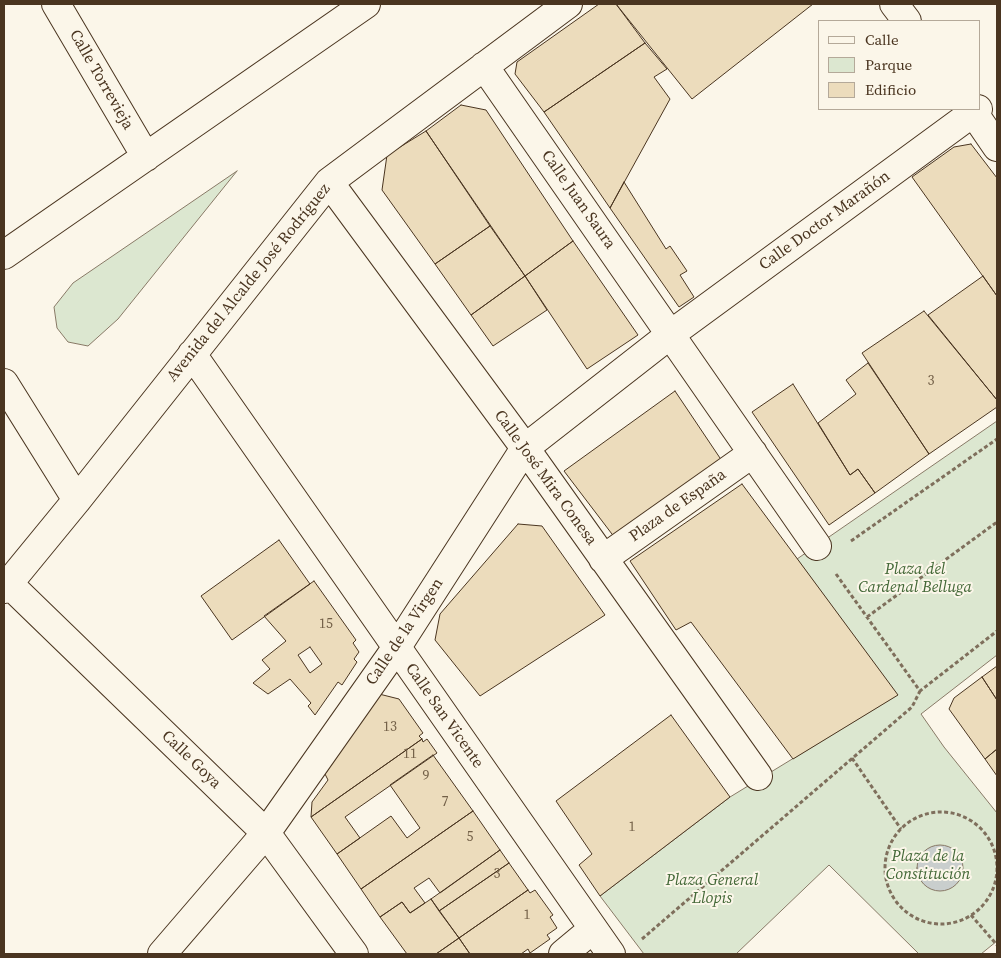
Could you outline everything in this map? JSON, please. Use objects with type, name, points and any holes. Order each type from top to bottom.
[{"type":"street","name":"Calle Torrevieja","points":[[56,4],[146,157]]},
{"type":"street","points":[[4,255],[366,4]]},
{"type":"street","name":"Avenida del Alcalde José Rodríguez","points":[[6,586],[77,500],[329,182],[568,4]]},
{"type":"street","points":[[894,4],[906,20]]},
{"type":"street","name":"Calle Juan Saura","points":[[484,66],[671,334]]},
{"type":"street","name":"Calle Doctor Marañón","points":[[981,106],[997,96]]},
{"type":"street","name":"Calle Doctor Marañón","points":[[671,334],[975,110]]},
{"type":"street","points":[[977,110],[997,147]]},
{"type":"street","name":"Calle José Mira Conesa","points":[[329,182],[524,448],[758,776]]},
{"type":"street","points":[[671,334],[817,546]]},
{"type":"street","name":"Calle de la Virgen","points":[[162,954],[266,833],[397,647],[524,448],[671,334]]},
{"type":"street","name":"Calle San Vicente","points":[[192,354],[611,954]]},
{"type":"street","points":[[4,383],[77,500]]},
{"type":"street","name":"Plaza de España","points":[[603,559],[753,453]]},
{"type":"street","name":"Calle Goya","points":[[6,586],[266,833],[354,954]]},
{"type":"street","points":[[563,954],[593,929]]},
{"type":"path","points":[[850,542],[997,439]]},
{"type":"path","points":[[867,617],[997,522]]},
{"type":"path","points":[[836,573],[920,690]]},
{"type":"path","points":[[636,944],[912,707],[920,690],[997,631]]},
{"type":"path","points":[[852,758],[901,829]]},
{"type":"path","points":[[932,813],[950,813],[968,819],[983,831],[993,848],[997,866],[994,885],[985,902],[972,915],[954,923],[935,924],[916,919],[902,908],[891,894],[886,878],[885,860],[890,843],[901,829],[915,819],[932,813]]},
{"type":"path","points":[[972,915],[997,945]]},
{"type":"green space","points":[[237,171],[118,319],[88,346],[68,342],[57,328],[54,307],[73,283]]},
{"type":"green space","points":[[997,421],[997,655],[921,714],[944,747],[997,813],[997,941],[981,954],[919,954],[829,865],[736,954],[644,954],[600,896],[730,797],[897,695],[797,559]]},
{"type":"shaded area","points":[[940,845],[953,849],[959,855],[963,868],[959,881],[953,887],[940,891],[927,887],[921,881],[917,868],[921,855],[927,849]]},
{"type":"building","points":[[599,4],[616,4],[645,43],[544,112],[515,74],[517,62]]},
{"type":"building","points":[[616,4],[813,4],[692,99]]},
{"type":"building","points":[[645,43],[667,69],[654,77],[670,99],[610,208],[544,112]]},
{"type":"building","points":[[461,105],[486,110],[573,241],[525,276],[426,131]]},
{"type":"building","points":[[426,131],[490,226],[435,264],[382,190],[387,155]]},
{"type":"building","points":[[971,144],[997,178],[997,296],[912,177],[954,147]]},
{"type":"building","points":[[624,182],[666,249],[670,246],[687,271],[680,275],[694,297],[679,307],[610,208]]},
{"type":"building","points":[[490,226],[525,276],[471,315],[435,264]]},
{"type":"building","points":[[573,241],[638,335],[587,369],[525,276]]},
{"type":"building","points":[[525,276],[547,310],[493,346],[471,315]]},
{"type":"building","points":[[983,276],[997,296],[997,400],[928,315]]},
{"type":"building","points":[[924,311],[997,400],[997,407],[929,454],[862,353]]},
{"type":"building","points":[[868,363],[929,454],[875,493],[858,469],[850,475],[818,423],[856,394],[846,380]]},
{"type":"building","points":[[793,384],[850,475],[858,469],[875,493],[829,525],[752,412]]},
{"type":"building","points":[[675,391],[722,461],[615,538],[564,471]]},
{"type":"building","points":[[742,484],[898,695],[793,759],[691,622],[676,630],[630,561]]},
{"type":"building","points":[[518,524],[542,526],[605,615],[480,696],[435,640],[440,614]]},
{"type":"building","points":[[279,540],[310,584],[232,640],[201,596]]},
{"type":"building","points":[[314,581],[356,640],[353,643],[359,652],[354,659],[357,662],[342,685],[338,682],[315,715],[308,706],[311,703],[290,679],[268,694],[253,683],[270,669],[262,660],[286,641],[264,616]],"holes":[[[310,647],[322,664],[310,673],[298,655]]]},
{"type":"building","points":[[997,666],[997,700],[982,677]]},
{"type":"building","points":[[982,677],[997,700],[997,749],[985,759],[949,709],[954,698]]},
{"type":"building","points":[[379,694],[399,699],[423,733],[419,736],[422,739],[311,817],[312,802],[328,780],[325,774]]},
{"type":"building","points":[[671,715],[730,797],[600,896],[579,865],[592,854],[556,801]]},
{"type":"building","points":[[422,739],[423,742],[427,739],[437,753],[345,817],[360,838],[337,854],[311,817]]},
{"type":"building","points":[[997,749],[997,776],[985,759]]},
{"type":"building","points":[[433,755],[473,811],[361,889],[337,854],[391,816],[407,838],[420,828],[390,785]]},
{"type":"building","points":[[473,811],[500,850],[440,893],[429,878],[414,888],[425,903],[410,913],[402,902],[380,917],[361,889]]},
{"type":"building","points":[[500,850],[509,863],[439,911],[431,899]]},
{"type":"building","points":[[509,863],[528,890],[459,938],[439,911]]},
{"type":"building","points":[[528,890],[530,893],[535,890],[553,915],[550,917],[557,928],[547,935],[550,939],[530,953],[528,949],[521,954],[470,954],[459,938]]},
{"type":"building","points":[[431,899],[459,938],[436,954],[407,954],[380,917],[402,902],[410,913]]},
{"type":"building","points":[[459,938],[470,954],[436,954]]},
{"type":"park label","name":"Plaza del Cardenal Belluga","points":[[915,579]]},
{"type":"park label","name":"Plaza de la Constitución","points":[[928,866]]},
{"type":"park label","name":"Plaza General Llopis","points":[[712,890]]}]
